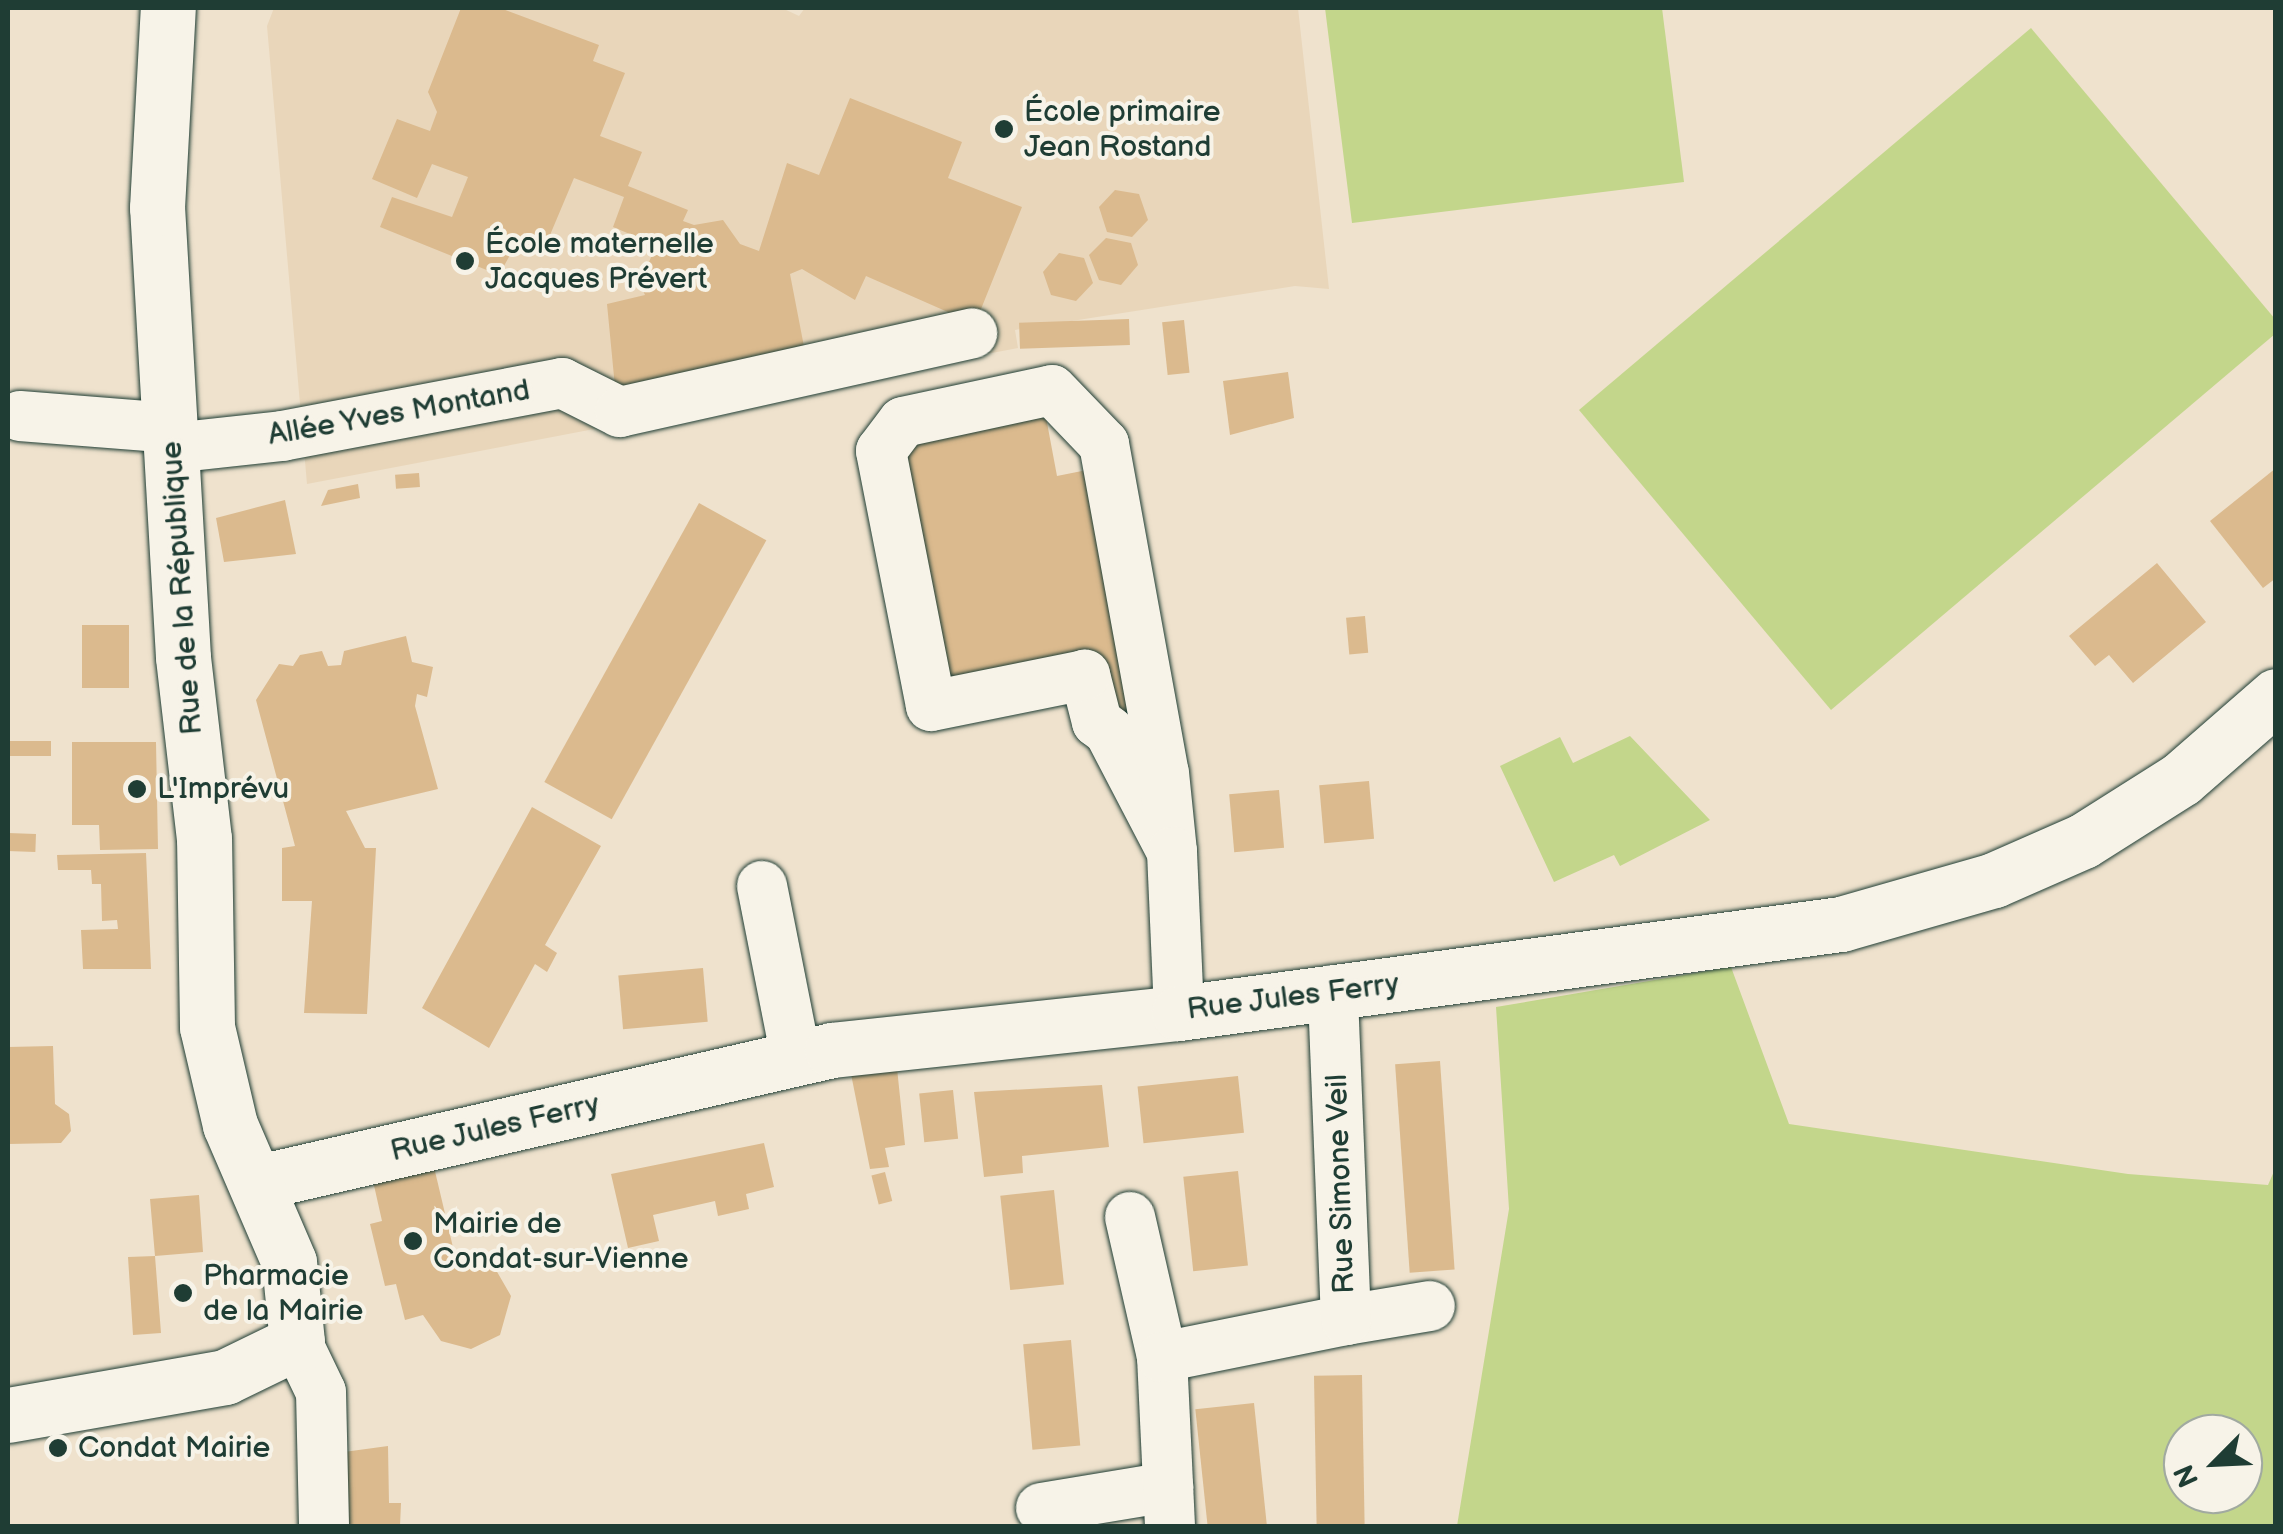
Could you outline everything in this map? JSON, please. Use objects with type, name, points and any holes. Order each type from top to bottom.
[{"type":"main road","name":"Rue de la République","points":[[135,8],[157,163],[183,657],[204,838],[207,1027],[230,1125],[259,1182],[289,1262],[297,1342]]},
{"type":"main road","name":"Rue de la République","points":[[157,163],[168,8]]},
{"type":"main road","name":"Rue Jules Ferry","points":[[259,1182],[796,1058],[1179,1012],[1841,924],[1994,880],[2083,841],[2181,778],[2276,696]]},
{"type":"main road","points":[[8,1415],[225,1377],[297,1342]]},
{"type":"street","name":"Allée Yves Montand","points":[[12,416],[172,438],[282,436],[562,383],[620,412],[972,333]]},
{"type":"street","points":[[1172,852],[1109,730],[1098,722],[1086,676],[931,706],[881,451],[903,422],[1052,390],[1104,444],[1172,852],[1179,1012]]},
{"type":"street","points":[[762,886],[796,1058]]},
{"type":"street","name":"Rue Simone Veil","points":[[1162,1357],[1346,1320],[1333,990]]},
{"type":"street","points":[[1040,1508],[1169,1507],[1162,1357],[1130,1217]]},
{"type":"street","points":[[1346,1320],[1430,1306]]},
{"type":"street","points":[[297,1342],[320,1392],[324,1526]]},
{"type":"shaded area","points":[[274,8],[782,8],[799,16],[805,8],[1298,8],[1329,289],[1295,286],[1015,330],[1018,348],[307,484],[267,26]]},
{"type":"green space","points":[[1325,8],[1662,8],[1684,182],[1352,223]]},
{"type":"green space","points":[[2031,28],[2275,319],[2275,334],[1831,710],[1579,410]]},
{"type":"green space","points":[[1630,736],[1710,820],[1620,866],[1614,855],[1554,882],[1500,766],[1560,737],[1573,763]]},
{"type":"green space","points":[[1731,967],[1789,1124],[2128,1174],[2268,1185],[2275,1169],[2275,1526],[1457,1526],[1509,1209],[1496,1007]]},
{"type":"building","points":[[461,8],[500,8],[599,45],[593,61],[625,73],[600,136],[642,152],[628,186],[688,210],[683,221],[694,225],[723,220],[740,244],[759,251],[787,163],[819,175],[850,98],[962,142],[948,178],[1022,207],[975,324],[866,276],[855,300],[802,269],[790,274],[806,357],[615,387],[607,304],[645,295],[640,284],[656,245],[613,227],[624,197],[574,178],[542,254],[516,244],[499,275],[380,227],[392,197],[452,217],[468,177],[432,164],[417,198],[372,179],[397,119],[430,131],[437,112],[428,92]]},
{"type":"building","points":[[1115,190],[1139,194],[1148,220],[1132,237],[1107,232],[1099,207]]},
{"type":"building","points":[[1106,238],[1131,243],[1138,265],[1121,285],[1099,280],[1089,255]]},
{"type":"building","points":[[1059,253],[1084,258],[1093,283],[1076,301],[1051,295],[1043,272]]},
{"type":"building","points":[[1129,319],[1130,345],[1020,349],[1019,323]]},
{"type":"building","points":[[1184,320],[1190,373],[1168,375],[1162,322]]},
{"type":"building","points":[[1288,372],[1294,418],[1230,435],[1223,381]]},
{"type":"building","points":[[1045,412],[1057,476],[1092,469],[1139,715],[1104,722],[1092,665],[951,693],[901,440]]},
{"type":"building","points":[[2276,468],[2276,578],[2263,588],[2210,521]]},
{"type":"building","points":[[419,473],[420,487],[396,489],[395,475]]},
{"type":"building","points":[[358,484],[360,498],[321,506],[328,490]]},
{"type":"building","points":[[285,500],[296,554],[224,562],[216,518]]},
{"type":"building","points":[[699,503],[766,540],[612,819],[544,782]]},
{"type":"building","points":[[2157,563],[2206,622],[2133,683],[2109,655],[2095,666],[2069,636]]},
{"type":"building","points":[[1365,616],[1368,653],[1349,655],[1346,618]]},
{"type":"building","points":[[82,625],[129,625],[129,688],[82,688]]},
{"type":"building","points":[[406,636],[412,662],[433,667],[427,697],[417,694],[415,706],[438,789],[346,811],[365,848],[376,848],[367,1014],[304,1013],[312,901],[282,901],[282,848],[295,846],[256,700],[279,664],[293,666],[300,655],[322,651],[328,666],[341,665],[344,651]]},
{"type":"building","points":[[8,741],[51,741],[51,756],[8,756]]},
{"type":"building","points":[[72,742],[156,742],[158,849],[100,850],[99,825],[72,825]]},
{"type":"building","points":[[1369,781],[1374,839],[1324,843],[1319,785]]},
{"type":"building","points":[[1279,790],[1284,848],[1234,852],[1229,794]]},
{"type":"building","points":[[532,807],[601,846],[545,945],[557,953],[547,972],[535,964],[489,1048],[422,1008]]},
{"type":"building","points":[[8,833],[36,834],[35,852],[8,851]]},
{"type":"building","points":[[146,853],[151,969],[83,969],[81,930],[118,929],[117,920],[102,921],[101,884],[92,884],[91,870],[58,870],[57,855]]},
{"type":"building","points":[[703,968],[708,1022],[623,1029],[618,975]]},
{"type":"building","points":[[53,1046],[55,1104],[69,1114],[71,1131],[61,1143],[8,1144],[8,1047]]},
{"type":"building","points":[[1440,1061],[1455,1269],[1410,1273],[1395,1064]]},
{"type":"building","points":[[897,1068],[905,1145],[885,1148],[889,1167],[870,1169],[851,1074]]},
{"type":"building","points":[[1238,1076],[1244,1133],[1144,1143],[1138,1087]]},
{"type":"building","points":[[1102,1085],[1109,1147],[1022,1156],[1023,1173],[984,1177],[974,1092]]},
{"type":"building","points":[[953,1090],[958,1139],[924,1142],[919,1094]]},
{"type":"building","points":[[764,1143],[774,1187],[746,1194],[749,1209],[718,1216],[715,1201],[653,1215],[659,1241],[628,1248],[611,1174]]},
{"type":"building","name":"Mairie de Condat-sur-Vienne","points":[[434,1167],[456,1260],[496,1270],[511,1296],[500,1335],[471,1349],[441,1341],[423,1315],[405,1320],[396,1284],[385,1286],[370,1224],[382,1221],[373,1181]]},
{"type":"building","points":[[1238,1171],[1248,1265],[1193,1271],[1183,1177]]},
{"type":"building","points":[[885,1172],[892,1201],[879,1204],[871,1175]]},
{"type":"building","points":[[1054,1190],[1064,1284],[1010,1290],[1000,1196]]},
{"type":"building","points":[[199,1195],[203,1252],[155,1256],[150,1199]]},
{"type":"building","points":[[155,1256],[161,1333],[133,1335],[128,1257]]},
{"type":"building","points":[[1071,1340],[1080,1446],[1032,1450],[1023,1344]]},
{"type":"building","points":[[1362,1375],[1365,1526],[1317,1526],[1314,1376]]},
{"type":"building","points":[[1254,1403],[1267,1526],[1208,1526],[1195,1409]]},
{"type":"building","points":[[388,1446],[389,1503],[401,1503],[400,1526],[345,1526],[344,1452]]},
{"type":"place","name":"École primaire Jean Rostand","points":[[1004,129]]},
{"type":"place","name":"École maternelle Jacques Prévert","points":[[465,261]]},
{"type":"place","name":"L'Imprévu","points":[[137,789]]},
{"type":"place","name":"Mairie de Condat-sur-Vienne","points":[[413,1241]]},
{"type":"place","name":"Pharmacie de la Mairie","points":[[183,1293]]},
{"type":"place","name":"Condat Mairie","points":[[58,1448]]}]
